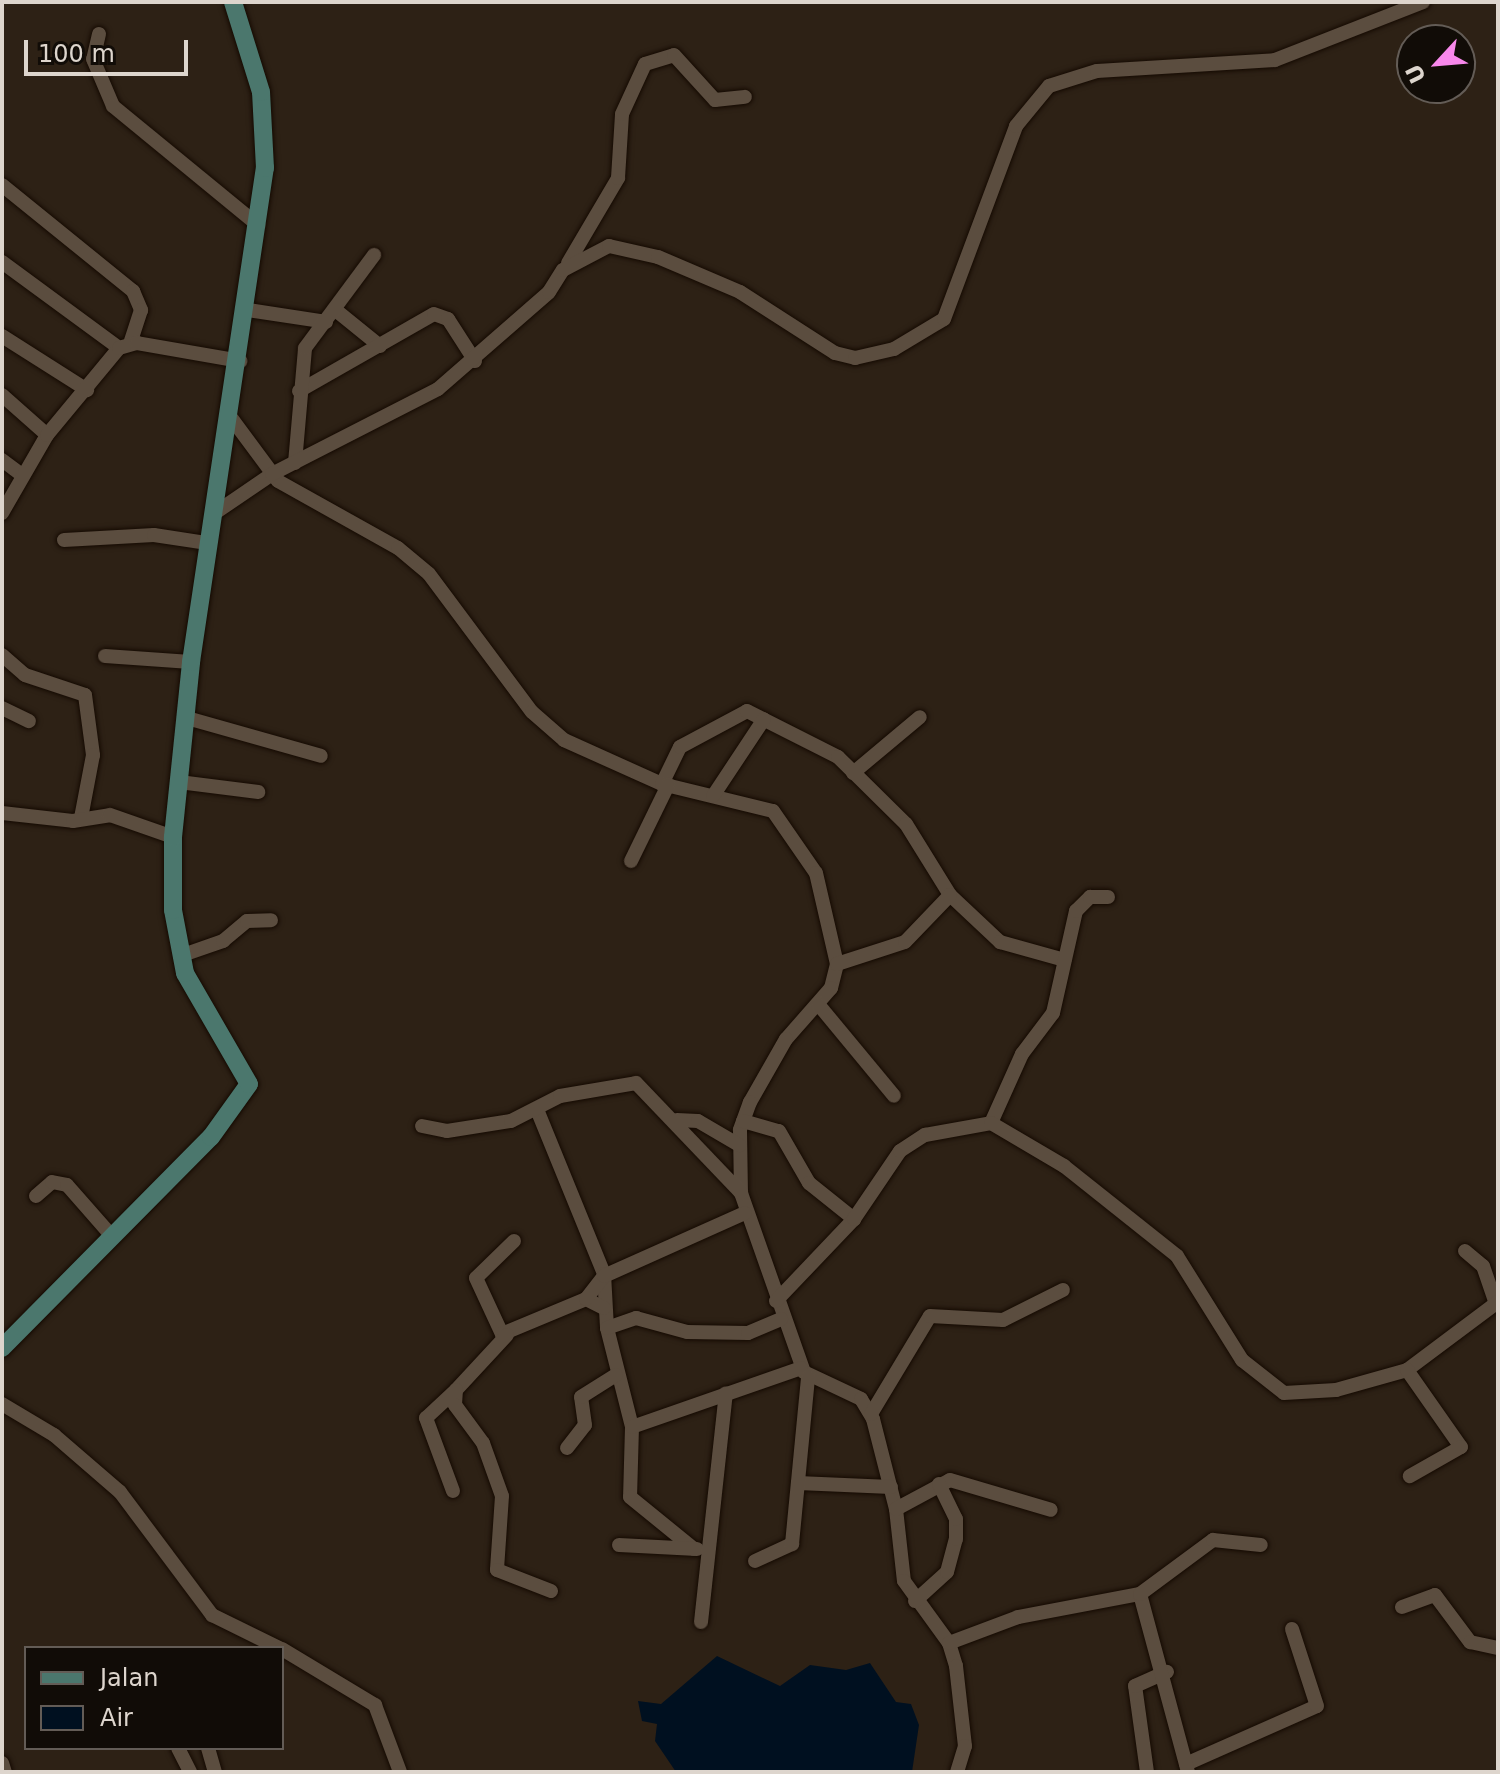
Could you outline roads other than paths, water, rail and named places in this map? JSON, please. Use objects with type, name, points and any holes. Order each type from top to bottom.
[{"type":"main road","points":[[2,1348],[226,1120],[249,1084],[180,956],[173,837],[207,543],[232,419],[258,225],[261,92],[233,2]]},
{"type":"street","points":[[563,270],[609,246],[630,247],[740,292],[835,353],[872,356],[944,319],[1016,126],[1049,86],[1097,71],[1275,60],[1423,2]]},
{"type":"street","points":[[99,34],[93,59],[113,106],[258,225]]},
{"type":"street","points":[[212,515],[272,474],[366,431],[475,361],[563,270],[618,178],[622,114],[645,64],[674,55],[715,100],[745,97]]},
{"type":"street","points":[[2,185],[133,291],[141,310],[124,346],[47,435],[2,513]]},
{"type":"street","points":[[295,463],[305,348],[332,317],[374,255]]},
{"type":"street","points":[[2,262],[124,346],[240,361]]},
{"type":"street","points":[[248,310],[332,317],[380,346]]},
{"type":"street","points":[[299,391],[438,314],[475,361]]},
{"type":"street","points":[[2,336],[87,390]]},
{"type":"street","points":[[2,395],[47,435]]},
{"type":"street","points":[[232,419],[272,474],[398,548],[429,574],[532,712],[564,740],[665,784],[773,811],[796,839],[831,914],[837,964],[818,1004],[764,1071],[743,1121],[739,1145],[745,1213],[781,1319],[805,1372],[798,1483],[789,1549],[755,1561]]},
{"type":"street","points":[[2,460],[23,476]]},
{"type":"street","points":[[64,540],[154,535],[207,543]]},
{"type":"street","points":[[2,655],[25,675],[85,695],[93,755],[81,818]]},
{"type":"street","points":[[105,656],[191,662]]},
{"type":"street","points":[[2,708],[29,721]]},
{"type":"street","points":[[631,861],[680,747],[739,711],[764,719],[831,752],[906,824],[950,895],[1000,942],[1065,960]]},
{"type":"street","points":[[853,773],[920,717]]},
{"type":"street","points":[[187,718],[321,756]]},
{"type":"street","points":[[713,796],[764,719]]},
{"type":"street","points":[[179,782],[258,792]]},
{"type":"street","points":[[2,813],[81,818],[110,815],[173,837]]},
{"type":"street","points":[[991,1123],[1022,1054],[1053,1013],[1076,911],[1096,894],[1108,897]]},
{"type":"street","points":[[837,964],[905,942],[950,895]]},
{"type":"street","points":[[180,956],[223,941],[247,921],[271,920]]},
{"type":"street","points":[[818,1004],[894,1096]]},
{"type":"street","points":[[422,1126],[447,1131],[538,1112],[560,1096],[629,1082],[646,1087],[741,1193]]},
{"type":"street","points":[[538,1112],[604,1276],[607,1328],[616,1375],[632,1427],[632,1501],[694,1549]]},
{"type":"street","points":[[677,1120],[698,1121],[739,1145]]},
{"type":"street","points":[[743,1121],[779,1131],[809,1183],[854,1219]]},
{"type":"street","points":[[776,1301],[854,1219],[911,1143],[991,1123],[1064,1166],[1177,1256],[1257,1379],[1284,1393],[1312,1394],[1407,1370],[1497,1302],[1483,1266],[1465,1251]]},
{"type":"street","points":[[36,1196],[52,1182],[67,1185],[111,1235]]},
{"type":"street","points":[[453,1491],[426,1418],[507,1335],[586,1299],[604,1276],[745,1213]]},
{"type":"street","points":[[507,1335],[476,1278],[514,1241]]},
{"type":"street","points":[[871,1414],[930,1316],[1003,1320],[1063,1290]]},
{"type":"street","points":[[586,1299],[604,1308]]},
{"type":"street","points":[[607,1328],[636,1318],[687,1332],[748,1333],[781,1319]]},
{"type":"street","points":[[1407,1370],[1461,1447],[1410,1476]]},
{"type":"street","points":[[632,1427],[726,1393],[805,1372],[861,1399],[871,1414],[891,1487],[904,1581],[915,1601],[949,1643],[964,1712],[957,1772]]},
{"type":"street","points":[[567,1448],[585,1425],[581,1397],[616,1375]]},
{"type":"street","points":[[456,1390],[455,1405],[483,1443],[502,1496],[497,1570],[551,1591]]},
{"type":"street","points":[[701,1622],[713,1549],[726,1393]]},
{"type":"street","points":[[2,1404],[54,1435],[120,1492],[203,1606],[249,1644]]},
{"type":"street","points":[[896,1509],[950,1480],[1051,1510]]},
{"type":"street","points":[[798,1483],[891,1487]]},
{"type":"street","points":[[915,1601],[947,1572],[956,1539],[956,1519],[939,1484]]},
{"type":"street","points":[[949,1643],[1018,1617],[1140,1594],[1213,1540],[1261,1545]]},
{"type":"street","points":[[619,1545],[713,1549]]},
{"type":"street","points":[[1140,1594],[1167,1672],[1187,1768],[1317,1706],[1292,1629]]},
{"type":"street","points":[[1402,1607],[1439,1596],[1470,1642],[1498,1648]]},
{"type":"street","points":[[284,1650],[375,1705],[400,1772]]},
{"type":"street","points":[[1147,1772],[1135,1686],[1167,1672]]},
{"type":"street","points":[[179,1750],[190,1772]]},
{"type":"street","points":[[206,1750],[215,1772]]},
{"type":"street","points":[[2,1763],[5,1772]]},
{"type":"water","points":[[717,1656],[780,1686],[810,1665],[846,1670],[870,1663],[896,1702],[911,1704],[919,1725],[912,1772],[676,1772],[655,1741],[657,1724],[642,1721],[638,1701],[661,1704]]}]
